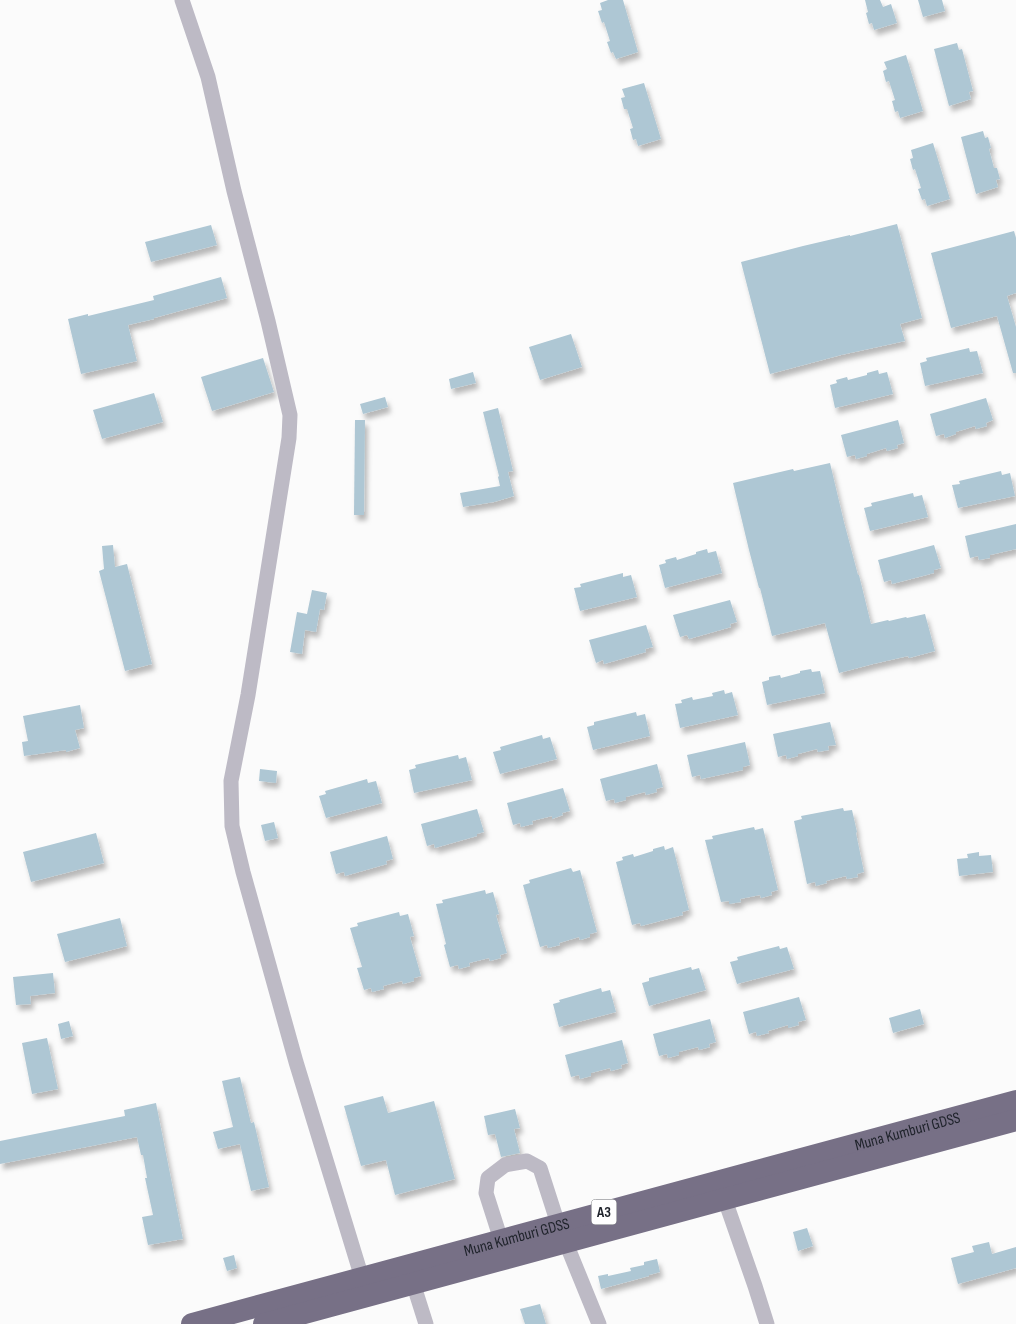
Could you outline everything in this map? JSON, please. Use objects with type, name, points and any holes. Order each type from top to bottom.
[{"type":"highway","name":"Muna Kumburi GDSS","points":[[264,1324],[413,1283],[562,1234],[1016,1101]]},
{"type":"highway","name":"Muna Kumburi GDSS","points":[[192,1324],[501,1240],[562,1234],[725,1200],[1016,1120]]},
{"type":"street","points":[[182,0],[208,76],[234,191],[290,415],[288,448],[248,695],[231,781],[232,826],[242,872],[294,1053],[362,1278]]},
{"type":"street","points":[[501,1240],[486,1193],[488,1178],[505,1165],[527,1161],[540,1168],[562,1234],[599,1324]]},
{"type":"street","points":[[725,1200],[767,1324]]},
{"type":"street","points":[[413,1283],[426,1324]]},
{"type":"building","points":[[608,0],[623,0],[638,52],[616,59],[613,52],[611,53],[607,42],[610,41],[598,11],[602,10],[600,3]]},
{"type":"building","points":[[865,0],[880,0],[883,7],[891,4],[897,23],[874,30],[872,23],[869,24]]},
{"type":"building","points":[[918,0],[942,0],[945,11],[923,17]]},
{"type":"building","points":[[957,43],[959,50],[962,49],[973,91],[969,92],[971,99],[949,106],[934,49]]},
{"type":"building","points":[[906,55],[923,111],[900,118],[898,111],[895,112],[892,101],[895,100],[889,81],[886,82],[883,71],[887,69],[884,62]]},
{"type":"building","points":[[644,83],[661,139],[638,146],[636,139],[633,140],[630,129],[633,128],[621,98],[625,97],[622,89]]},
{"type":"building","points":[[983,131],[985,138],[988,137],[994,168],[997,168],[1000,179],[996,180],[998,187],[976,194],[961,137]]},
{"type":"building","points":[[933,143],[950,199],[927,206],[925,199],[922,200],[918,189],[921,188],[910,159],[913,158],[911,150]]},
{"type":"building","points":[[897,224],[922,318],[900,324],[905,341],[841,355],[770,374],[741,262]]},
{"type":"building","points":[[211,225],[217,245],[151,262],[145,242]]},
{"type":"building","points":[[1014,231],[1016,238],[1016,293],[1007,296],[1016,327],[1016,373],[1013,373],[997,316],[951,328],[931,253]]},
{"type":"building","points":[[221,277],[227,298],[128,325],[137,361],[81,374],[68,319],[154,300],[153,296]]},
{"type":"building","points":[[571,334],[582,367],[540,380],[529,347]]},
{"type":"building","points":[[969,348],[970,352],[977,351],[983,373],[925,386],[920,363],[927,361],[926,358]]},
{"type":"building","points":[[263,358],[274,392],[212,411],[201,377]]},
{"type":"building","points":[[878,370],[879,374],[887,372],[893,394],[835,408],[830,385],[837,383],[836,380],[847,377],[848,380]]},
{"type":"building","points":[[473,372],[476,383],[451,389],[449,379]]},
{"type":"building","points":[[154,393],[163,422],[102,439],[93,410]]},
{"type":"building","points":[[385,397],[388,407],[363,414],[360,404]]},
{"type":"building","points":[[986,398],[993,420],[986,423],[987,426],[976,429],[975,426],[945,438],[944,434],[936,436],[930,414]]},
{"type":"building","points":[[498,408],[513,471],[508,472],[514,496],[494,502],[463,507],[460,493],[500,486],[483,412]]},
{"type":"building","points":[[355,420],[365,420],[364,515],[354,515]]},
{"type":"building","points":[[898,420],[904,443],[897,445],[898,448],[887,451],[886,448],[856,459],[855,455],[847,457],[841,435]]},
{"type":"building","points":[[830,463],[871,624],[925,614],[935,651],[839,673],[825,623],[772,636],[733,483],[793,469],[794,471]]},
{"type":"building","points":[[1001,471],[1002,475],[1010,473],[1015,496],[958,508],[952,485],[960,484],[959,481]]},
{"type":"building","points":[[913,493],[914,497],[922,495],[928,517],[870,531],[864,508],[872,506],[871,503]]},
{"type":"building","points":[[1016,524],[1016,549],[990,555],[990,558],[979,560],[978,556],[970,558],[965,536]]},
{"type":"building","points":[[113,545],[115,567],[127,564],[152,664],[125,671],[99,571],[104,569],[102,546]]},
{"type":"building","points":[[934,545],[941,568],[934,570],[934,573],[892,584],[891,580],[884,582],[878,560]]},
{"type":"building","points":[[707,549],[708,553],[716,551],[722,573],[665,588],[659,565],[666,563],[665,560],[676,557],[677,560]]},
{"type":"building","points":[[623,573],[623,577],[631,575],[637,597],[580,611],[574,588],[581,587],[580,584]]},
{"type":"building","points":[[312,590],[327,593],[324,610],[320,609],[316,632],[305,630],[302,654],[290,652],[297,612],[307,614]]},
{"type":"building","points":[[730,600],[737,622],[730,624],[731,627],[689,639],[687,635],[680,637],[673,615]]},
{"type":"building","points":[[646,625],[653,647],[645,649],[646,652],[604,664],[603,660],[596,663],[589,640]]},
{"type":"building","points":[[811,669],[812,672],[820,671],[825,693],[767,705],[762,682],[769,680],[769,677],[780,675],[781,678]]},
{"type":"building","points":[[724,690],[725,694],[732,692],[738,715],[680,728],[675,704],[682,703],[681,700],[692,697],[693,700],[713,696],[712,693]]},
{"type":"building","points":[[80,705],[84,728],[75,730],[80,748],[66,752],[66,750],[24,756],[22,742],[28,741],[23,716]]},
{"type":"building","points":[[636,712],[637,716],[645,714],[650,736],[593,750],[587,727],[594,725],[594,722]]},
{"type":"building","points":[[830,722],[836,745],[828,746],[829,750],[818,752],[817,749],[787,759],[786,755],[778,757],[773,734]]},
{"type":"building","points":[[542,735],[543,739],[550,737],[557,759],[500,774],[493,752],[501,750],[500,747]]},
{"type":"building","points":[[745,742],[750,765],[743,767],[743,770],[701,779],[700,775],[692,777],[687,755]]},
{"type":"building","points":[[458,755],[459,759],[466,757],[472,780],[414,793],[409,770],[416,768],[415,765]]},
{"type":"building","points":[[657,764],[663,787],[656,789],[657,792],[646,795],[645,792],[626,797],[626,800],[615,803],[614,799],[606,801],[600,779]]},
{"type":"building","points":[[260,769],[277,771],[276,783],[259,781]]},
{"type":"building","points":[[367,779],[368,783],[376,781],[382,803],[326,818],[319,796],[326,794],[325,791]]},
{"type":"building","points":[[563,788],[570,811],[552,819],[552,816],[532,821],[533,824],[521,827],[520,823],[513,825],[507,803]]},
{"type":"building","points":[[843,808],[844,811],[852,810],[864,872],[857,874],[858,877],[847,879],[846,876],[826,881],[827,883],[816,886],[815,882],[807,884],[794,821],[802,819],[801,816]]},
{"type":"building","points":[[477,809],[484,832],[477,834],[477,836],[435,848],[434,844],[427,846],[421,824]]},
{"type":"building","points":[[274,822],[278,838],[265,841],[261,825]]},
{"type":"building","points":[[754,827],[755,830],[763,828],[778,890],[771,892],[772,895],[761,898],[760,895],[740,899],[741,902],[729,904],[729,901],[721,902],[705,840],[713,839],[712,836]]},
{"type":"building","points":[[96,833],[104,863],[31,882],[23,852]]},
{"type":"building","points":[[387,836],[393,859],[386,861],[387,864],[345,876],[344,872],[336,874],[330,852]]},
{"type":"building","points":[[664,846],[665,850],[673,847],[689,910],[682,912],[683,915],[641,926],[640,923],[632,925],[616,862],[623,860],[622,857],[633,854],[634,857]]},
{"type":"building","points":[[979,852],[979,856],[991,855],[993,872],[959,876],[957,859],[968,858],[967,854]]},
{"type":"building","points":[[571,868],[573,872],[580,870],[597,932],[590,934],[590,937],[580,940],[579,937],[559,943],[560,945],[548,948],[547,945],[540,947],[523,885],[530,883],[529,880]]},
{"type":"building","points":[[485,890],[486,894],[493,892],[499,914],[496,915],[507,953],[500,955],[501,958],[490,961],[489,958],[469,963],[470,966],[459,969],[458,965],[450,967],[436,904],[443,903],[442,900]]},
{"type":"building","points":[[399,912],[400,916],[408,914],[414,936],[410,937],[421,976],[414,978],[414,981],[403,984],[402,981],[383,986],[384,989],[372,992],[371,988],[364,990],[357,968],[362,967],[350,928],[358,926],[357,923]]},
{"type":"building","points":[[120,918],[127,946],[65,962],[57,934]]},
{"type":"building","points":[[779,946],[780,949],[787,947],[794,969],[737,984],[730,962],[738,960],[737,957]]},
{"type":"building","points":[[691,967],[692,970],[699,968],[706,990],[649,1006],[642,983],[649,981],[649,978]]},
{"type":"building","points":[[53,973],[55,993],[30,996],[31,1004],[16,1005],[13,977]]},
{"type":"building","points":[[601,988],[602,992],[610,990],[616,1012],[559,1027],[553,1004],[560,1002],[559,1000]]},
{"type":"building","points":[[799,997],[806,1020],[798,1022],[799,1025],[788,1028],[788,1025],[757,1036],[756,1032],[749,1034],[743,1012]]},
{"type":"building","points":[[920,1009],[924,1024],[893,1033],[889,1018]]},
{"type":"building","points":[[710,1019],[716,1042],[709,1044],[710,1047],[699,1050],[698,1047],[679,1052],[679,1055],[668,1058],[667,1054],[659,1056],[653,1034]]},
{"type":"building","points":[[69,1021],[73,1036],[61,1039],[58,1024]]},
{"type":"building","points":[[47,1038],[58,1089],[32,1094],[22,1043]]},
{"type":"building","points":[[622,1040],[628,1063],[621,1065],[622,1068],[611,1071],[610,1068],[591,1073],[591,1076],[580,1079],[579,1075],[571,1077],[565,1055]]},
{"type":"building","points":[[240,1077],[251,1123],[254,1122],[269,1187],[251,1191],[240,1144],[218,1149],[213,1132],[233,1127],[222,1081]]},
{"type":"building","points":[[383,1096],[388,1113],[434,1101],[455,1179],[395,1195],[386,1160],[361,1166],[344,1106]]},
{"type":"building","points":[[156,1103],[183,1239],[148,1245],[142,1217],[153,1215],[145,1178],[147,1178],[143,1155],[141,1155],[137,1137],[0,1164],[0,1141],[125,1116],[124,1110]]},
{"type":"building","points":[[515,1109],[520,1128],[514,1129],[520,1153],[501,1157],[495,1134],[488,1135],[484,1116]]},
{"type":"building","points":[[807,1228],[813,1246],[798,1251],[793,1232]]},
{"type":"building","points":[[989,1242],[992,1254],[1016,1247],[1016,1268],[958,1284],[951,1258],[974,1252],[972,1246]]},
{"type":"building","points":[[234,1255],[237,1268],[227,1271],[223,1258]]},
{"type":"building","points":[[657,1259],[660,1272],[601,1289],[598,1276],[631,1271],[630,1268],[644,1265],[644,1262]]},
{"type":"building","points":[[540,1304],[546,1324],[525,1324],[520,1309]]}]
